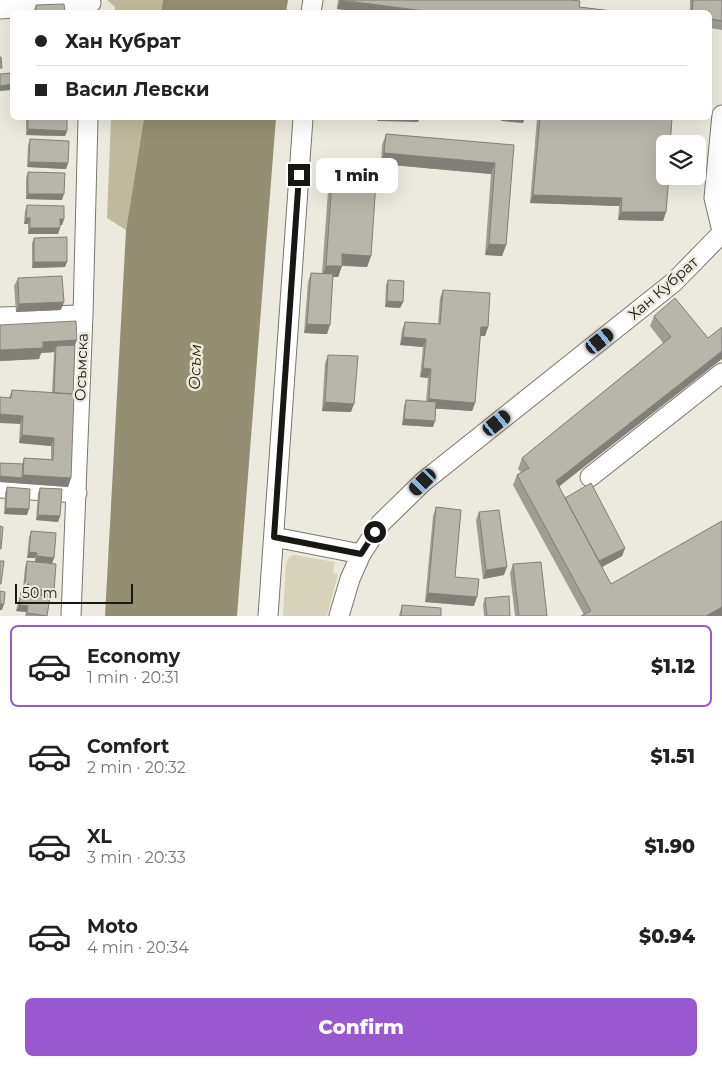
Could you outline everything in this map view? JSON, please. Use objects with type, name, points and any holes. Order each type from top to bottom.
[{"type":"street","points":[[0,9],[91,5]]},
{"type":"street","points":[[722,115],[714,198],[722,232]]},
{"type":"street","name":"Осъмска","points":[[70,616],[77,492],[88,120]]},
{"type":"street","points":[[268,616],[303,120]]},
{"type":"street","name":"Хан Кубрат","points":[[339,616],[350,579],[361,554],[381,523],[423,482],[674,282],[722,232]]},
{"type":"street","points":[[0,317],[83,315]]},
{"type":"street","points":[[590,477],[722,373]]},
{"type":"street","points":[[0,488],[77,492]]},
{"type":"street","points":[[274,537],[361,554]]},
{"type":"shaded area","points":[[107,0],[163,0],[161,10],[115,10],[115,7]]},
{"type":"shaded area","points":[[111,120],[144,120],[126,230],[107,218]]},
{"type":"shaded area","points":[[294,555],[335,562],[333,573],[338,574],[327,616],[283,616],[286,563],[290,556]]},
{"type":"water","points":[[163,0],[288,0],[286,10],[161,10]]},
{"type":"water","name":"Осъм","points":[[144,120],[276,120],[237,616],[105,616],[126,230]]},
{"type":"building","points":[[340,0],[570,0],[580,1],[579,7],[604,10],[417,10]]},
{"type":"building","points":[[693,0],[722,0],[722,21],[712,19],[712,10],[692,10]]},
{"type":"building","points":[[64,4],[65,10],[36,10],[36,5]]},
{"type":"building","points":[[1,57],[2,68],[0,68]]},
{"type":"building","points":[[10,73],[10,84],[0,86],[0,74]]},
{"type":"building","points":[[28,120],[67,120],[67,131],[28,129]]},
{"type":"building","points":[[540,120],[672,120],[671,135],[656,135],[656,185],[668,185],[666,212],[621,212],[622,198],[533,195]]},
{"type":"building","points":[[386,134],[514,145],[506,245],[489,244],[495,163],[384,153]]},
{"type":"building","points":[[30,139],[69,141],[68,163],[29,162]]},
{"type":"building","points":[[333,166],[362,168],[361,181],[376,182],[371,256],[342,254],[342,266],[326,266]]},
{"type":"building","points":[[28,172],[65,173],[64,194],[28,194]]},
{"type":"building","points":[[27,205],[64,206],[64,219],[60,219],[60,228],[30,228],[30,218],[26,218]]},
{"type":"building","points":[[67,237],[67,262],[34,262],[34,238]]},
{"type":"building","points":[[311,273],[333,274],[330,325],[307,324]]},
{"type":"building","points":[[62,276],[64,302],[19,304],[18,278]]},
{"type":"building","points":[[388,280],[404,281],[403,302],[387,301]]},
{"type":"building","points":[[443,290],[490,293],[488,327],[481,327],[475,403],[429,399],[431,369],[423,368],[426,339],[403,337],[405,322],[440,324]]},
{"type":"building","points":[[675,298],[708,338],[722,327],[722,351],[556,481],[611,584],[722,521],[722,607],[706,616],[581,616],[591,611],[517,475],[529,468],[522,458],[671,337],[654,316]]},
{"type":"building","points":[[76,321],[77,340],[43,342],[43,348],[0,350],[0,325]]},
{"type":"building","points":[[75,345],[73,394],[54,393],[56,346]]},
{"type":"building","points":[[328,355],[358,356],[354,404],[325,402]]},
{"type":"building","points":[[12,390],[74,394],[71,478],[23,475],[24,458],[53,460],[54,438],[22,435],[23,416],[0,414],[0,397],[11,398]]},
{"type":"building","points":[[406,400],[436,402],[435,421],[404,419]]},
{"type":"building","points":[[0,463],[23,464],[22,478],[0,476]]},
{"type":"building","points":[[591,483],[625,548],[599,561],[565,498]]},
{"type":"building","points":[[7,487],[30,489],[29,509],[6,508]]},
{"type":"building","points":[[40,488],[62,489],[60,516],[38,515]]},
{"type":"building","points":[[436,507],[461,510],[455,577],[479,579],[477,597],[428,593]]},
{"type":"building","points":[[499,510],[507,567],[486,570],[479,512]]},
{"type":"building","points":[[0,526],[3,527],[1,549],[0,549]]},
{"type":"building","points":[[31,531],[56,533],[54,558],[37,556],[37,553],[29,552]]},
{"type":"building","points":[[0,561],[4,561],[1,584],[0,584]]},
{"type":"building","points":[[27,561],[56,564],[54,591],[28,589],[29,584],[25,584]]},
{"type":"building","points":[[541,562],[547,616],[519,616],[513,564]]},
{"type":"building","points":[[0,591],[5,592],[4,604],[0,604]]},
{"type":"building","points":[[21,592],[50,597],[47,616],[27,613],[28,606],[19,605]]},
{"type":"building","points":[[509,596],[510,616],[487,616],[485,598]]},
{"type":"building","points":[[402,605],[441,608],[441,616],[401,616]]},
{"type":"route","points":[[299,175],[274,537],[361,554],[375,532]]}]
